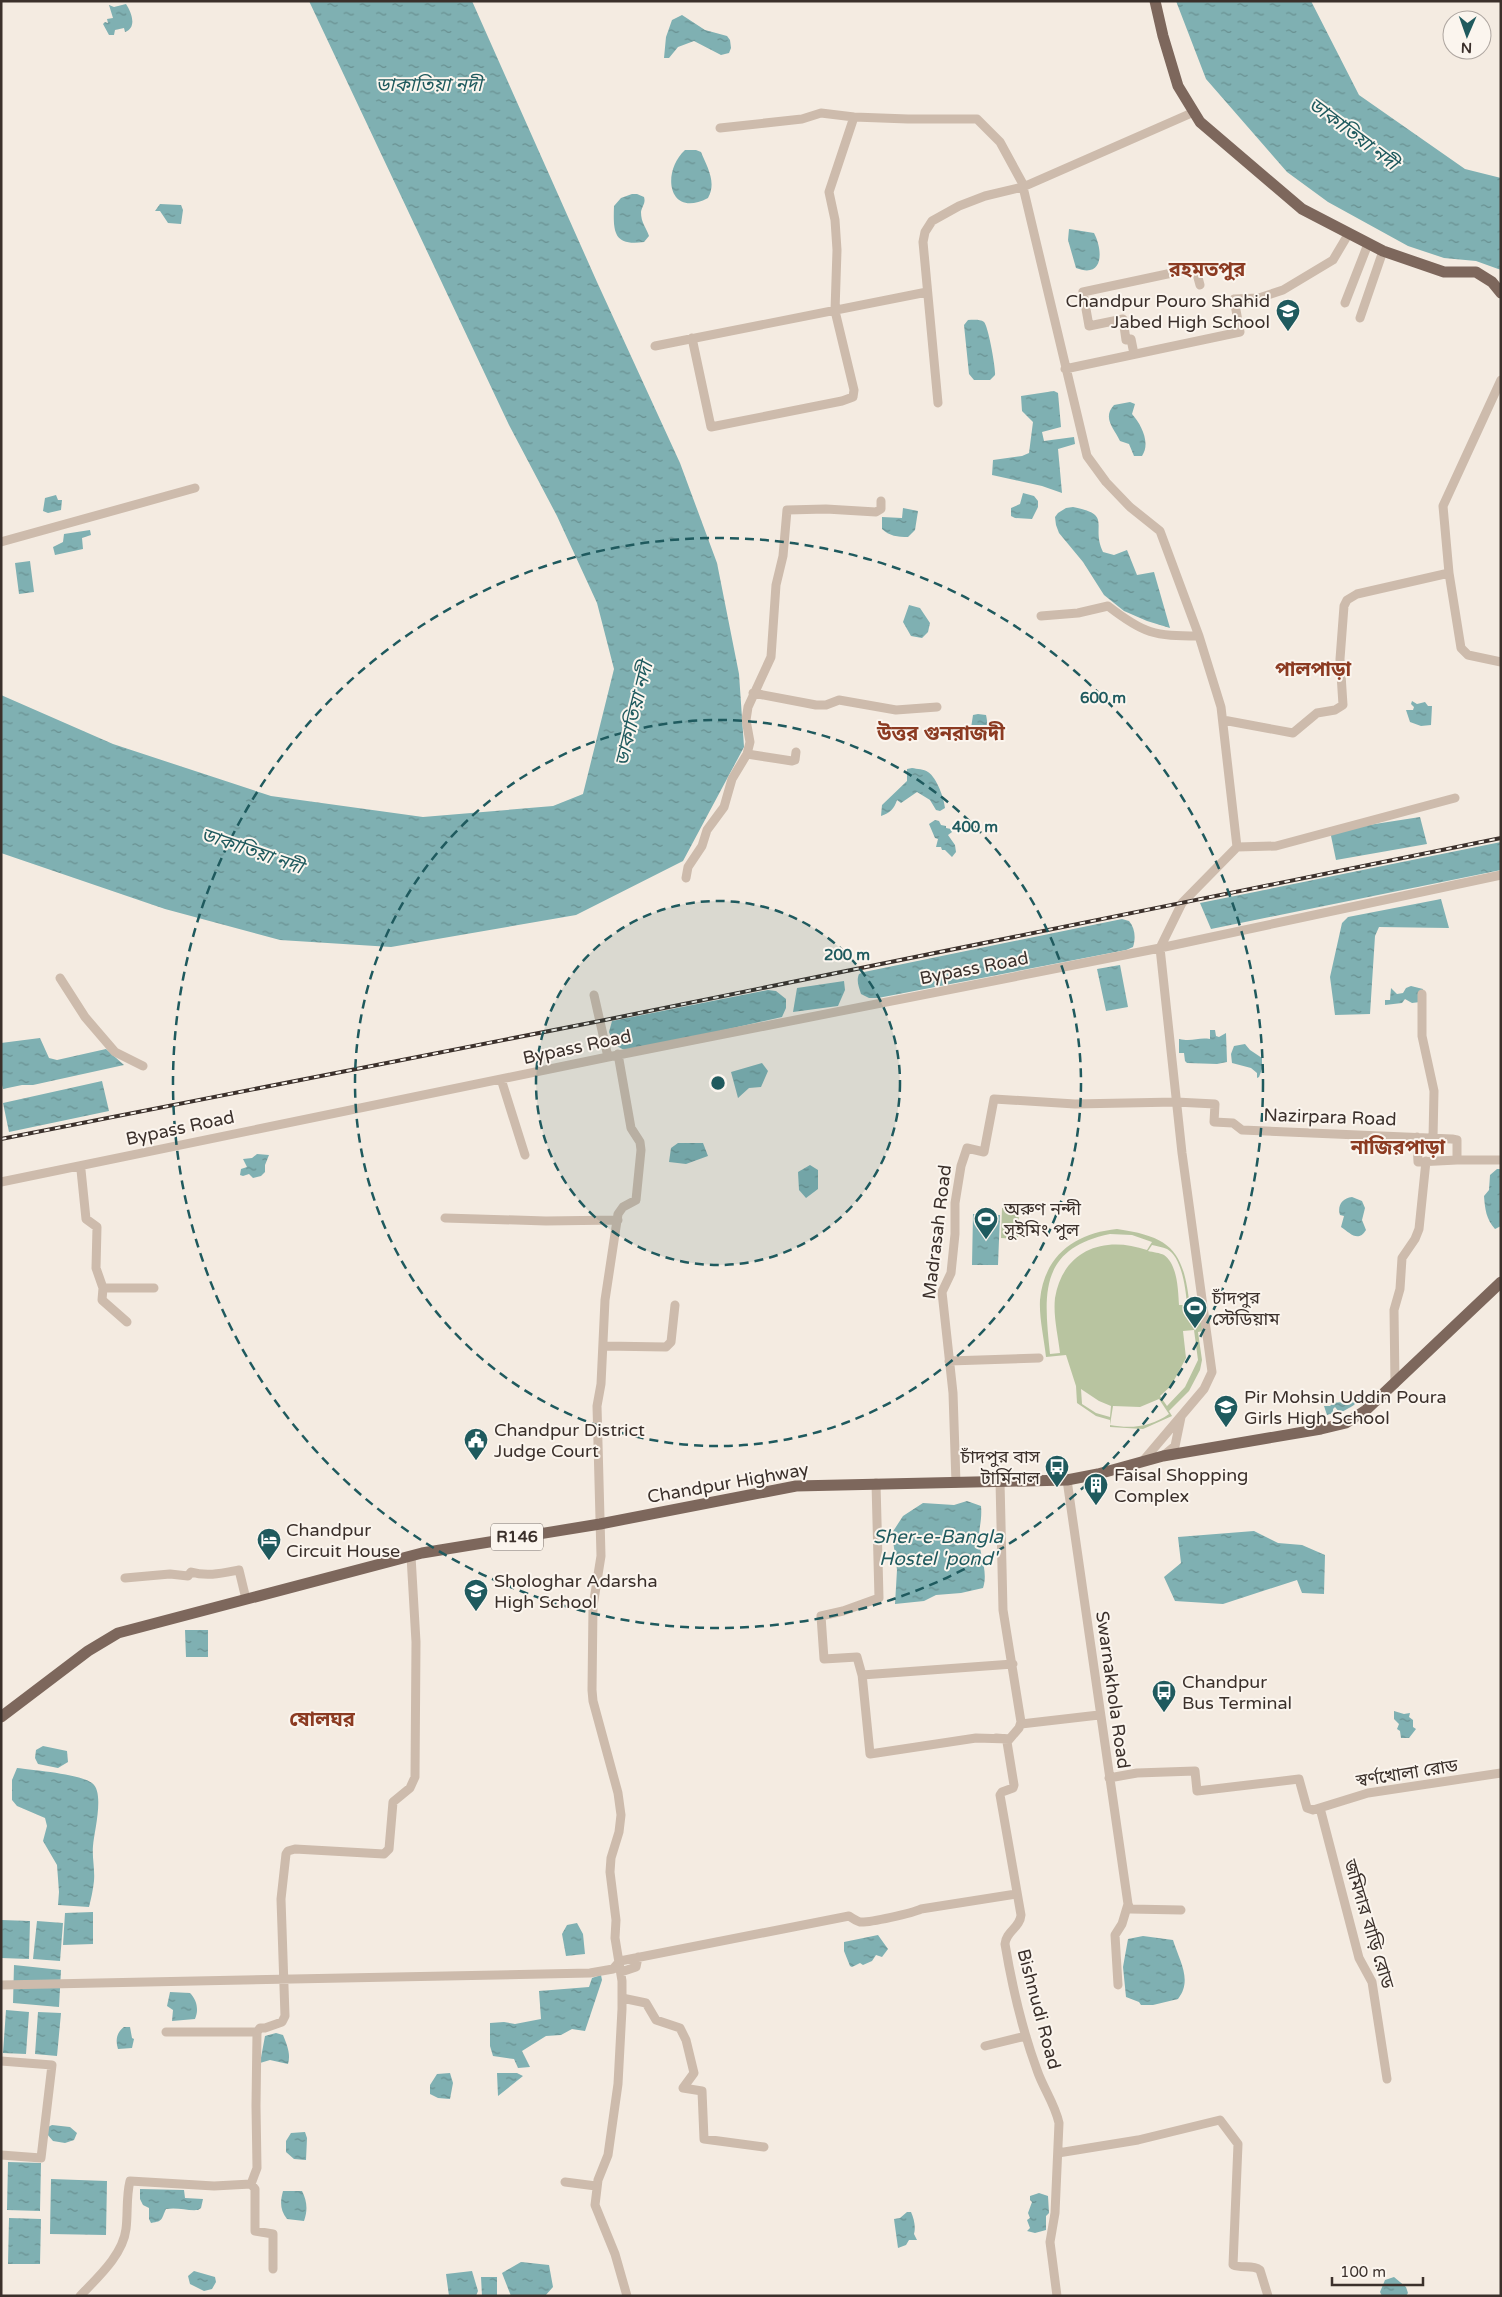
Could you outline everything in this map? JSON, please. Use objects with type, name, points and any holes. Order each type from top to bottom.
[{"type":"main road","points":[[1155,1],[1162,36],[1178,86],[1200,122],[1302,209],[1383,251],[1444,272],[1476,272],[1492,282],[1501,293]]},
{"type":"main road","name":"Chandpur Highway","points":[[1,1717],[88,1650],[118,1633],[411,1556],[600,1524],[796,1486],[1067,1480],[1098,1474],[1163,1456],[1346,1423],[1366,1410],[1395,1384],[1501,1282]]},
{"type":"street","points":[[938,403],[922,242],[928,225],[959,206],[985,196],[1024,186],[1194,112]]},
{"type":"street","points":[[720,128],[802,119],[821,113],[854,117],[977,118],[1000,142],[1024,186],[1065,369],[1088,456],[1112,488],[1130,507],[1160,531],[1198,636],[1221,707],[1237,847]]},
{"type":"street","points":[[692,338],[707,415],[711,426],[716,427],[842,401],[853,397],[854,390],[835,311],[838,250],[828,192],[854,117]]},
{"type":"street","points":[[1065,369],[1240,332],[1234,299],[1259,298],[1283,290],[1333,260],[1348,233]]},
{"type":"street","points":[[1345,303],[1368,244]]},
{"type":"street","points":[[1360,318],[1383,251]]},
{"type":"street","points":[[1134,354],[1131,339],[1126,340],[1122,319],[1088,326],[1083,292],[1186,270],[1196,270],[1200,285]]},
{"type":"street","points":[[655,346],[927,292]]},
{"type":"street","points":[[1501,380],[1443,506],[1449,573],[1461,648],[1468,655],[1501,662]]},
{"type":"street","points":[[1,542],[196,488]]},
{"type":"street","points":[[686,878],[688,867],[702,846],[707,830],[724,807],[732,779],[747,754],[750,742],[746,720],[753,693],[762,681],[771,657],[776,585],[783,556],[786,510],[826,508],[876,512],[881,509],[881,501]]},
{"type":"street","points":[[1223,720],[1293,734],[1317,713],[1339,708],[1344,701],[1340,650],[1344,606],[1347,600],[1357,594],[1449,573]]},
{"type":"street","points":[[1041,616],[1078,613],[1108,606],[1140,628],[1160,635],[1198,636]]},
{"type":"street","points":[[753,693],[816,705],[826,705],[839,700],[896,710],[937,707]]},
{"type":"street","points":[[747,754],[792,761],[795,760],[796,752]]},
{"type":"street","points":[[1143,1461],[1181,1417],[1209,1380],[1212,1362],[1176,1102],[1160,948],[1182,903],[1237,847],[1276,846],[1454,798]]},
{"type":"street","name":"Bypass Road","points":[[1,1182],[608,1056],[1160,948],[1501,875]]},
{"type":"street","points":[[60,978],[85,1017],[116,1052],[143,1066]]},
{"type":"street","points":[[1422,994],[1422,1036],[1434,1091],[1433,1138]]},
{"type":"street","points":[[594,995],[608,1056]]},
{"type":"street","points":[[618,1054],[631,1128],[640,1142],[641,1150],[636,1200],[620,1210],[618,1220],[605,1300],[604,1346],[597,1406],[601,1556],[593,1606],[592,1690],[593,1701],[618,1794],[619,1832],[611,1858],[610,1872],[616,1920],[615,1938],[620,1961],[622,1998],[618,2084],[608,2154],[596,2186],[595,2205],[615,2254],[627,2296]]},
{"type":"street","points":[[501,1078],[525,1155]]},
{"type":"street","name":"Madrasah Road","points":[[956,1483],[952,1393],[942,1292],[951,1274],[953,1261],[955,1203],[960,1166],[967,1148],[984,1152],[994,1099],[1076,1104],[1176,1102]]},
{"type":"street","name":"Nazirpara Road","points":[[1176,1102],[1215,1104],[1214,1122],[1233,1122],[1242,1130],[1457,1140],[1457,1160]]},
{"type":"street","points":[[1417,1137],[1418,1162],[1501,1160]]},
{"type":"street","points":[[1395,1384],[1394,1310],[1400,1289],[1402,1258],[1415,1239],[1419,1229],[1426,1161]]},
{"type":"street","points":[[79,1166],[86,1219],[97,1227],[96,1268],[103,1288],[102,1300],[127,1322]]},
{"type":"street","points":[[445,1218],[546,1221],[618,1220]]},
{"type":"street","points":[[103,1288],[154,1288]]},
{"type":"street","points":[[604,1346],[666,1348],[671,1342],[674,1305]]},
{"type":"street","points":[[949,1361],[1039,1358]]},
{"type":"street","points":[[1163,1456],[1175,1446],[1181,1417]]},
{"type":"street","points":[[876,1484],[879,1598],[843,1611],[821,1616],[824,1659],[857,1657],[862,1674],[869,1748],[870,1754],[873,1755],[976,1738],[1009,1738],[1017,1731],[1021,1724],[1003,1610],[1000,1480]]},
{"type":"street","name":"Swarnakhola Road","points":[[1067,1480],[1099,1715],[1128,1904]]},
{"type":"street","points":[[251,2184],[258,2168],[256,2106],[257,2032],[260,2028],[270,2027],[282,2022],[284,2018],[281,1899],[287,1852],[295,1849],[384,1854],[389,1849],[393,1802],[410,1788],[415,1777],[416,1642],[411,1556]]},
{"type":"street","points":[[124,1578],[170,1574],[188,1576],[191,1572],[199,1575],[239,1570],[246,1599]]},
{"type":"street","points":[[862,1674],[1013,1664]]},
{"type":"street","points":[[1021,1724],[1099,1715]]},
{"type":"street","points":[[996,1738],[1009,1738]]},
{"type":"street","name":"Bishnudi Road","points":[[1009,1738],[1007,1744],[1014,1785],[1013,1788],[1002,1792],[1000,1795],[1020,1921],[1007,1935],[1005,1944],[1026,2036],[1037,2071],[1057,2111],[1059,2123],[1055,2213],[1050,2242],[1057,2296]]},
{"type":"street","points":[[1109,1778],[1137,1773],[1195,1771],[1196,1791],[1299,1779],[1307,1808],[1313,1810],[1320,1808]]},
{"type":"street","name":"স্বর্ণখোলা রোড","points":[[1320,1808],[1368,1793],[1501,1774]]},
{"type":"street","name":"জমিদার বাড়ি রোড","points":[[1320,1808],[1359,1958],[1372,1982],[1386,2080]]},
{"type":"street","points":[[1,1985],[590,1973],[613,1969],[620,1961],[638,1957],[849,1916],[859,1922],[874,1921],[920,1909],[1016,1894]]},
{"type":"street","points":[[1128,1904],[1130,1909],[1180,1910]]},
{"type":"street","points":[[1118,1985],[1115,1935],[1122,1924],[1128,1904]]},
{"type":"street","points":[[621,1972],[636,1968],[638,1957]]},
{"type":"street","points":[[622,1998],[646,2003],[656,2020],[680,2028],[686,2040],[694,2073],[683,2088],[702,2091],[704,2139],[764,2147]]},
{"type":"street","points":[[166,2032],[257,2032]]},
{"type":"street","points":[[985,2046],[1026,2036]]},
{"type":"street","points":[[1,2061],[52,2065],[41,2158],[1,2155]]},
{"type":"street","points":[[1058,2153],[1138,2140],[1220,2120],[1238,2144],[1233,2265],[1236,2267],[1256,2267],[1260,2270],[1268,2296]]},
{"type":"street","points":[[80,2296],[112,2260],[121,2246],[126,2231],[130,2181],[214,2186],[251,2184]]},
{"type":"street","points":[[565,2182],[596,2186]]},
{"type":"street","points":[[251,2184],[255,2189],[255,2231],[273,2234],[273,2269]]},
{"type":"green space","points":[[1002,1208],[1019,1209],[1018,1239],[1001,1238]]},
{"type":"green space","points":[[1117,1229],[1136,1232],[1164,1243],[1173,1251],[1179,1261],[1184,1274],[1190,1308],[1200,1307],[1203,1331],[1198,1332],[1202,1360],[1200,1370],[1189,1391],[1169,1411],[1172,1416],[1143,1429],[1110,1427],[1110,1425],[1110,1420],[1096,1416],[1077,1403],[1076,1386],[1066,1355],[1046,1357],[1040,1300],[1048,1270],[1055,1259],[1076,1241],[1102,1231]],"holes":[[[1110,1234],[1132,1235],[1152,1242],[1147,1250],[1116,1244],[1088,1250],[1076,1258],[1067,1268],[1059,1282],[1055,1298],[1055,1319],[1060,1353],[1050,1354],[1047,1294],[1051,1278],[1058,1263],[1069,1251],[1087,1241]],[[1152,1245],[1165,1248],[1172,1253],[1180,1266],[1187,1305],[1179,1305],[1175,1272],[1169,1259],[1162,1254],[1148,1251]],[[1194,1330],[1198,1360],[1185,1387],[1167,1406],[1160,1396],[1171,1386],[1186,1358],[1183,1331]],[[1081,1389],[1099,1401],[1111,1406],[1110,1417],[1096,1413],[1082,1404]],[[1159,1399],[1169,1414],[1155,1422],[1141,1426],[1110,1425],[1113,1406],[1140,1407]]]},
{"type":"water","name":"ডাকাতিয়া নদী","points":[[309,1],[472,1],[680,463],[717,563],[739,674],[744,747],[683,861],[576,915],[391,947],[280,940],[165,909],[1,853],[1,695],[113,744],[271,796],[423,817],[553,806],[583,794],[614,669],[597,603],[557,516],[509,425]]},
{"type":"water","points":[[1176,1],[1311,1],[1359,95],[1465,169],[1501,178],[1501,270],[1476,261],[1444,258],[1408,246],[1328,202],[1287,172],[1206,79]]},
{"type":"water","points":[[126,4],[132,20],[131,27],[125,32],[124,28],[115,30],[114,35],[109,35],[103,24],[105,22],[108,23],[107,19],[113,18],[109,5],[114,7]]},
{"type":"water","points":[[682,15],[705,30],[727,36],[730,40],[731,48],[729,53],[721,55],[694,41],[678,47],[669,58],[664,58],[666,37],[672,20]]},
{"type":"water","points":[[685,150],[701,152],[711,180],[711,192],[708,198],[695,203],[684,202],[677,198],[672,190],[673,170],[677,159]]},
{"type":"water","points":[[632,194],[644,197],[645,201],[641,216],[649,236],[644,242],[627,242],[617,236],[615,230],[614,206],[621,198]]},
{"type":"water","points":[[160,204],[181,205],[183,210],[181,224],[168,223],[160,211],[155,211]]},
{"type":"water","points":[[1069,229],[1094,233],[1100,254],[1099,261],[1092,270],[1076,268],[1068,240]]},
{"type":"water","points":[[968,320],[981,320],[986,325],[995,371],[995,375],[990,380],[974,380],[969,374],[964,325]]},
{"type":"water","points":[[1054,391],[1058,393],[1061,427],[1042,432],[1044,441],[1074,437],[1075,444],[1058,449],[1062,493],[1042,486],[992,475],[993,460],[1022,456],[1029,453],[1033,422],[1022,411],[1021,396]]},
{"type":"water","points":[[1130,402],[1135,404],[1132,414],[1144,434],[1145,451],[1142,456],[1134,456],[1129,444],[1120,441],[1109,419],[1109,414],[1114,405]]},
{"type":"water","points":[[1023,493],[1034,496],[1038,501],[1038,507],[1032,519],[1011,516],[1011,508],[1020,504]]},
{"type":"water","points":[[56,495],[58,500],[62,500],[61,510],[48,513],[43,511],[45,498]]},
{"type":"water","points":[[1073,507],[1086,510],[1097,518],[1103,552],[1114,555],[1127,550],[1137,575],[1154,572],[1170,628],[1124,611],[1104,595],[1083,562],[1059,533],[1056,525],[1055,517],[1058,513],[1066,508]]},
{"type":"water","points":[[903,508],[918,511],[915,530],[908,537],[891,535],[882,529],[882,517],[902,518]]},
{"type":"water","points":[[90,530],[91,535],[82,538],[83,549],[55,555],[53,547],[63,542],[64,534]]},
{"type":"water","points":[[30,561],[34,592],[19,594],[15,563]]},
{"type":"water","points":[[909,605],[920,608],[930,623],[928,632],[922,638],[911,636],[903,622]]},
{"type":"water","points":[[1412,701],[1417,704],[1425,702],[1428,706],[1432,706],[1431,725],[1421,726],[1410,722],[1406,710],[1413,710]]},
{"type":"water","points":[[973,715],[986,715],[987,721],[986,731],[981,739],[974,736],[971,728]]},
{"type":"water","points":[[907,769],[925,770],[931,775],[940,788],[945,808],[940,811],[936,810],[930,800],[917,792],[901,803],[897,800],[895,806],[887,814],[881,816],[882,805],[907,781]]},
{"type":"water","points":[[1420,817],[1427,844],[1336,860],[1330,831]]},
{"type":"water","points":[[935,820],[939,821],[941,825],[946,826],[946,828],[951,829],[952,832],[948,835],[955,845],[956,852],[952,857],[945,850],[942,850],[941,847],[936,847],[938,839],[935,838],[929,824]]},
{"type":"water","points":[[1501,842],[1501,870],[1211,929],[1200,903]]},
{"type":"water","points":[[1441,899],[1449,928],[1379,927],[1375,936],[1370,1014],[1335,1015],[1330,977],[1342,923],[1348,917]]},
{"type":"water","points":[[1122,919],[1129,921],[1134,933],[1133,947],[1126,950],[878,998],[869,998],[861,994],[858,979],[859,974],[864,972]]},
{"type":"water","points":[[1120,965],[1128,1007],[1106,1011],[1097,969]]},
{"type":"water","points":[[844,981],[845,990],[838,1006],[793,1012],[797,988]]},
{"type":"water","points":[[1411,986],[1423,989],[1420,1002],[1412,1003],[1405,999],[1402,1003],[1385,1005],[1385,1000],[1390,1000],[1391,988],[1397,994],[1403,993],[1406,988]]},
{"type":"water","points":[[768,990],[776,991],[786,999],[786,1008],[782,1017],[631,1051],[622,1049],[617,1045],[609,1032],[612,1021]]},
{"type":"water","points":[[1210,1030],[1215,1030],[1216,1036],[1219,1037],[1226,1033],[1227,1062],[1217,1064],[1187,1063],[1184,1053],[1179,1053],[1179,1039],[1210,1039]]},
{"type":"water","points":[[40,1038],[49,1058],[57,1060],[106,1049],[124,1065],[33,1085],[3,1089],[1,1081],[1,1043]]},
{"type":"water","points":[[1245,1044],[1262,1058],[1262,1069],[1257,1078],[1257,1073],[1251,1068],[1232,1063],[1231,1054],[1234,1046]]},
{"type":"water","points":[[762,1063],[768,1071],[761,1087],[749,1088],[738,1098],[731,1072]]},
{"type":"water","points":[[102,1081],[109,1111],[9,1132],[3,1103]]},
{"type":"water","points":[[678,1143],[703,1143],[708,1156],[686,1164],[669,1162],[671,1148]]},
{"type":"water","points":[[257,1154],[269,1155],[265,1165],[265,1172],[261,1176],[253,1178],[249,1174],[240,1175],[241,1169],[247,1167],[243,1159],[252,1158]]},
{"type":"water","points":[[810,1165],[818,1170],[818,1189],[806,1198],[799,1190],[798,1172]]},
{"type":"water","points":[[1497,1169],[1501,1169],[1501,1226],[1495,1229],[1486,1214],[1484,1196],[1489,1190],[1490,1175]]},
{"type":"water","points":[[1352,1197],[1362,1201],[1365,1208],[1362,1220],[1366,1230],[1360,1236],[1354,1236],[1341,1227],[1344,1216],[1340,1215],[1340,1206],[1345,1199]]},
{"type":"water","name":"অরুণ নন্দী সুইমিং পুল","points":[[973,1214],[1000,1215],[998,1265],[972,1265]]},
{"type":"water","points":[[1362,1392],[1359,1400],[1351,1407],[1340,1413],[1335,1407],[1333,1413],[1327,1415],[1324,1406],[1352,1401]]},
{"type":"water","name":"Sher-e-Bangla Hostel 'pond'","points":[[967,1501],[981,1506],[979,1541],[985,1575],[983,1588],[961,1593],[936,1595],[924,1601],[895,1604],[897,1570],[892,1533],[903,1516],[923,1503],[954,1505]]},
{"type":"water","points":[[1254,1531],[1278,1543],[1302,1545],[1325,1555],[1324,1594],[1302,1593],[1297,1580],[1223,1604],[1175,1601],[1164,1577],[1181,1563],[1178,1537]]},
{"type":"water","points":[[185,1630],[208,1630],[208,1657],[186,1657]]},
{"type":"water","points":[[1394,1711],[1404,1714],[1410,1713],[1409,1717],[1413,1720],[1413,1727],[1416,1729],[1409,1738],[1401,1738],[1400,1731],[1397,1729],[1399,1724],[1394,1719]]},
{"type":"water","points":[[43,1746],[67,1751],[68,1762],[58,1768],[38,1764],[35,1758],[36,1750]]},
{"type":"water","points":[[17,1768],[77,1777],[92,1783],[96,1788],[98,1813],[93,1846],[94,1881],[89,1907],[58,1905],[57,1865],[43,1841],[47,1826],[45,1818],[17,1806],[12,1800],[12,1780]]},
{"type":"water","points":[[93,1912],[93,1944],[63,1945],[65,1913]]},
{"type":"water","points":[[1,1920],[30,1921],[29,1959],[1,1958]]},
{"type":"water","points":[[37,1921],[63,1923],[60,1961],[33,1959]]},
{"type":"water","points":[[577,1923],[583,1934],[585,1954],[566,1956],[562,1934],[567,1925]]},
{"type":"water","points":[[878,1935],[888,1949],[882,1957],[876,1955],[872,1961],[863,1965],[860,1963],[852,1967],[850,1966],[844,1951],[844,1942]]},
{"type":"water","points":[[1143,1936],[1173,1940],[1185,1977],[1182,1992],[1178,1999],[1153,2005],[1141,2005],[1139,2002],[1126,1997],[1123,1967],[1128,1939]]},
{"type":"water","points":[[14,1965],[61,1970],[59,2007],[13,2003]]},
{"type":"water","points":[[601,1975],[602,1980],[585,2031],[572,2029],[561,2035],[546,2036],[522,2051],[530,2067],[518,2068],[514,2059],[493,2056],[490,2046],[490,2023],[504,2022],[515,2024],[541,2019],[539,1991],[589,1987],[592,1978]]},
{"type":"water","points":[[170,1992],[190,1993],[197,2005],[195,2019],[172,2021],[173,2010],[167,2006]]},
{"type":"water","points":[[6,2010],[29,2012],[26,2054],[3,2053]]},
{"type":"water","points":[[38,2012],[61,2013],[57,2056],[35,2054]]},
{"type":"water","points":[[124,2027],[130,2027],[132,2038],[134,2039],[132,2048],[118,2049],[117,2036]]},
{"type":"water","points":[[276,2033],[283,2035],[289,2053],[288,2064],[270,2060],[260,2063],[265,2036]]},
{"type":"water","points":[[450,2073],[453,2083],[450,2099],[438,2098],[430,2094],[430,2085],[437,2074]]},
{"type":"water","points":[[497,2073],[517,2073],[523,2076],[498,2096]]},
{"type":"water","points":[[52,2125],[70,2127],[77,2133],[74,2140],[65,2143],[53,2141],[47,2134],[48,2127]]},
{"type":"water","points":[[305,2132],[307,2138],[306,2160],[294,2159],[286,2152],[286,2141],[291,2133]]},
{"type":"water","points":[[8,2162],[41,2163],[40,2211],[7,2210]]},
{"type":"water","points":[[51,2179],[107,2181],[106,2235],[50,2234]]},
{"type":"water","points":[[140,2189],[184,2190],[185,2198],[203,2199],[201,2208],[198,2210],[166,2209],[160,2220],[151,2223],[149,2208],[143,2205],[140,2199]]},
{"type":"water","points":[[283,2191],[302,2191],[306,2206],[304,2221],[287,2219],[281,2206]]},
{"type":"water","points":[[1039,2193],[1048,2196],[1049,2213],[1046,2216],[1046,2230],[1035,2233],[1027,2231],[1030,2228],[1027,2220],[1030,2218],[1028,2213],[1032,2202],[1030,2196]]},
{"type":"water","points":[[907,2212],[911,2212],[914,2220],[914,2234],[917,2240],[909,2240],[906,2245],[898,2248],[894,2219],[900,2218]]},
{"type":"water","points":[[9,2218],[41,2219],[40,2264],[8,2264]]},
{"type":"water","points":[[521,2262],[549,2265],[553,2287],[545,2296],[511,2296],[502,2273]]},
{"type":"water","points":[[194,2271],[215,2277],[216,2282],[212,2289],[204,2291],[190,2284],[188,2276]]},
{"type":"water","points":[[472,2271],[478,2291],[476,2296],[449,2296],[446,2274]]},
{"type":"water","points":[[481,2277],[497,2277],[497,2296],[482,2296]]},
{"type":"water","points":[[1394,2277],[1406,2287],[1408,2293],[1406,2296],[1382,2296],[1380,2292],[1385,2280]]},
{"type":"railway","points":[[1,1139],[600,1021],[1501,838]]},
{"type":"place","name":"Chandpur Pouro Shahid Jabed High School","points":[[1288,332]]},
{"type":"place","name":"অরুণ নন্দী সুইমিং পুল","points":[[986,1240]]},
{"type":"place","name":"চাঁদপুর স্টেডিয়াম","points":[[1195,1329]]},
{"type":"place","name":"Pir Mohsin Uddin Poura Girls High School","points":[[1226,1428]]},
{"type":"place","name":"Chandpur District Judge Court","points":[[476,1461]]},
{"type":"place","name":"চাঁদপুর বাস টার্মিনাল","points":[[1057,1488]]},
{"type":"place","name":"Faisal Shopping Complex","points":[[1096,1506]]},
{"type":"place","name":"Chandpur Circuit House","points":[[269,1561]]},
{"type":"place","name":"Shologhar Adarsha High School","points":[[476,1612]]},
{"type":"place","name":"Chandpur Bus Terminal","points":[[1164,1713]]},
{"type":"district","name":"রহমতপুর","points":[[1207,270]]},
{"type":"district","name":"পালপাড়া","points":[[1313,670]]},
{"type":"district","name":"উত্তর গুনরাজদী","points":[[941,734]]},
{"type":"district","name":"নাজিরপাড়া","points":[[1398,1148]]},
{"type":"district","name":"ষোলঘর","points":[[322,1720]]}]
